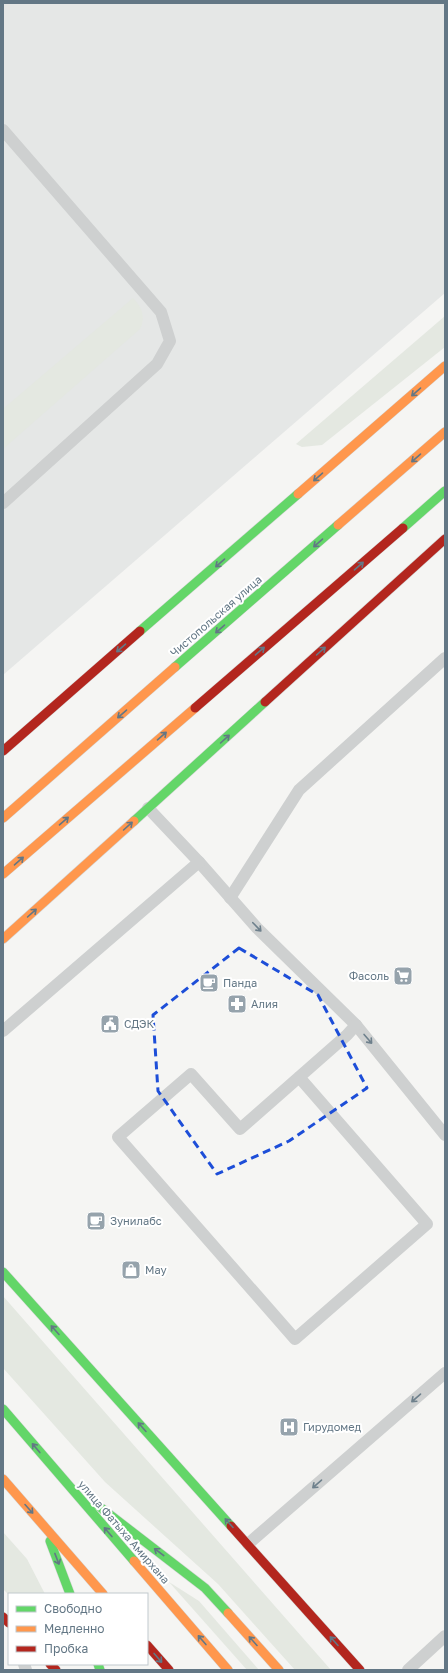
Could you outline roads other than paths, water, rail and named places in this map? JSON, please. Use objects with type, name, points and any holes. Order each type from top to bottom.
[{"type":"main road","points":[[3,751],[445,366]]},
{"type":"main road","name":"Чистопольская улица","points":[[5,816],[445,432]]},
{"type":"main road","points":[[3,874],[445,491]]},
{"type":"main road","points":[[3,939],[445,539]]},
{"type":"main road","points":[[3,1272],[360,1670]]},
{"type":"main road","name":"улица Фатыха Амирхана","points":[[3,1409],[228,1670]]},
{"type":"main road","points":[[62,1478],[205,1588],[279,1670]]},
{"type":"main road","points":[[3,1479],[102,1593]]},
{"type":"main road","points":[[43,1525],[70,1593]]},
{"type":"main road","points":[[148,1646],[168,1670]]},
{"type":"lane","points":[[3,130],[161,312],[170,341],[157,364],[3,503]]},
{"type":"lane","points":[[230,898],[299,790],[445,658]]},
{"type":"lane","points":[[148,808],[263,933],[356,1025],[445,1135]]},
{"type":"lane","points":[[3,1031],[199,862]]},
{"type":"lane","points":[[299,1077],[427,1224],[295,1339],[118,1137],[191,1074],[240,1129],[299,1077],[347,1035],[356,1025]]},
{"type":"lane","points":[[248,1544],[445,1373]]},
{"type":"lane","points":[[408,1670],[445,1636]]},
{"type":"place","name":"Фасоль","points":[[403,976]]},
{"type":"place","name":"Панда","points":[[209,983]]},
{"type":"place","name":"Алия","points":[[237,1004]]},
{"type":"place","name":"СДЭК","points":[[110,1024]]},
{"type":"place","name":"Зунилабс","points":[[96,1221]]},
{"type":"place","name":"May","points":[[131,1270]]},
{"type":"place","name":"Гирудомед","points":[[289,1427]]}]
